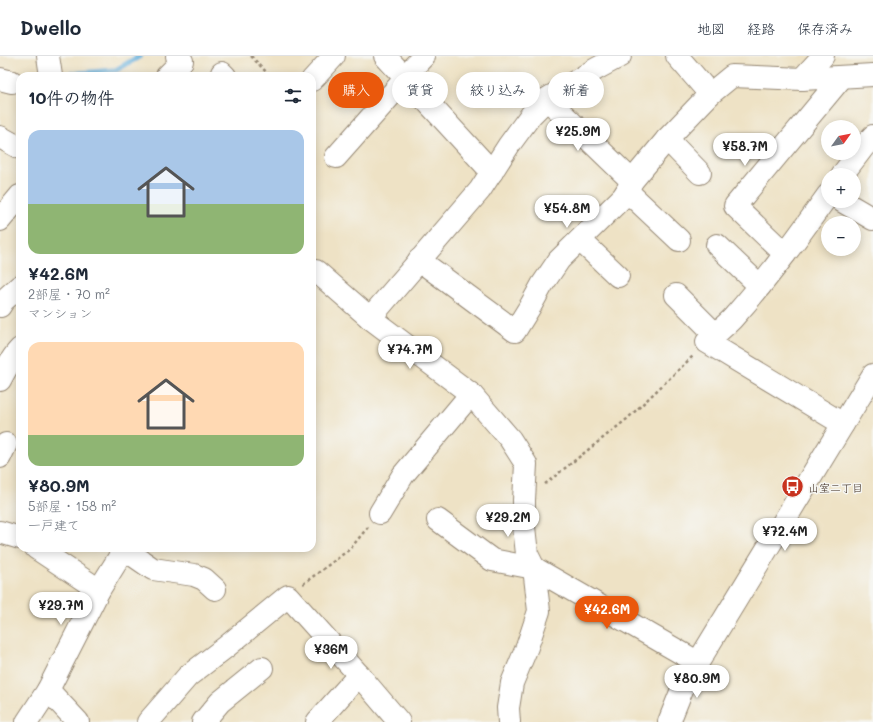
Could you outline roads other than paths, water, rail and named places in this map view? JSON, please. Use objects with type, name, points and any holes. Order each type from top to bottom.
[{"type":"street","points":[[48,56],[50,72]]},
{"type":"street","points":[[170,72],[182,61],[177,56]]},
{"type":"street","points":[[316,76],[334,56]]},
{"type":"street","points":[[385,56],[400,72]]},
{"type":"street","points":[[410,72],[424,56]]},
{"type":"street","points":[[370,318],[480,190],[509,145],[531,115],[547,99],[620,56]]},
{"type":"street","points":[[677,56],[710,94]]},
{"type":"street","points":[[802,79],[823,56]]},
{"type":"street","points":[[419,260],[515,331],[542,285],[559,260],[623,197],[667,139],[710,94],[732,76],[802,79],[873,75]]},
{"type":"street","points":[[785,254],[735,206],[842,77]]},
{"type":"street","points":[[336,157],[392,92]]},
{"type":"street","points":[[547,99],[679,240]]},
{"type":"street","points":[[433,108],[492,172]]},
{"type":"street","points":[[0,137],[16,146]]},
{"type":"street","points":[[667,139],[700,173]]},
{"type":"street","points":[[848,168],[870,144]]},
{"type":"street","points":[[1,216],[16,200]]},
{"type":"street","points":[[711,338],[731,320],[760,286],[821,205]]},
{"type":"street","points":[[854,208],[873,219]]},
{"type":"street","points":[[580,240],[618,276]]},
{"type":"street","points":[[716,245],[760,286]]},
{"type":"street","points":[[316,271],[370,318],[471,394],[510,439],[526,464],[524,527],[527,554],[534,568],[539,611],[512,683],[508,708],[509,722]]},
{"type":"street","points":[[0,306],[3,301],[16,290]]},
{"type":"street","points":[[676,295],[711,338],[842,424]]},
{"type":"street","points":[[9,375],[14,355],[16,353]]},
{"type":"street","points":[[669,722],[683,687],[873,375]]},
{"type":"street","points":[[380,513],[402,475],[471,394]]},
{"type":"street","points":[[438,520],[492,560],[534,568],[698,662]]},
{"type":"street","points":[[0,532],[16,537]]},
{"type":"street","points":[[42,552],[99,590]]},
{"type":"street","points":[[27,722],[48,690],[99,590],[123,552]]},
{"type":"street","points":[[130,552],[153,569],[194,575],[204,579],[215,589]]},
{"type":"street","points":[[148,722],[188,676],[288,596],[399,722]]},
{"type":"street","points":[[207,721],[220,702],[262,668]]},
{"type":"street","points":[[317,722],[359,675]]},
{"type":"street","points":[[48,690],[78,722]]},
{"type":"waterway","points":[[94,72],[116,70],[140,56]]},
{"type":"place","name":"山室二丁目","points":[[792,487]]}]
